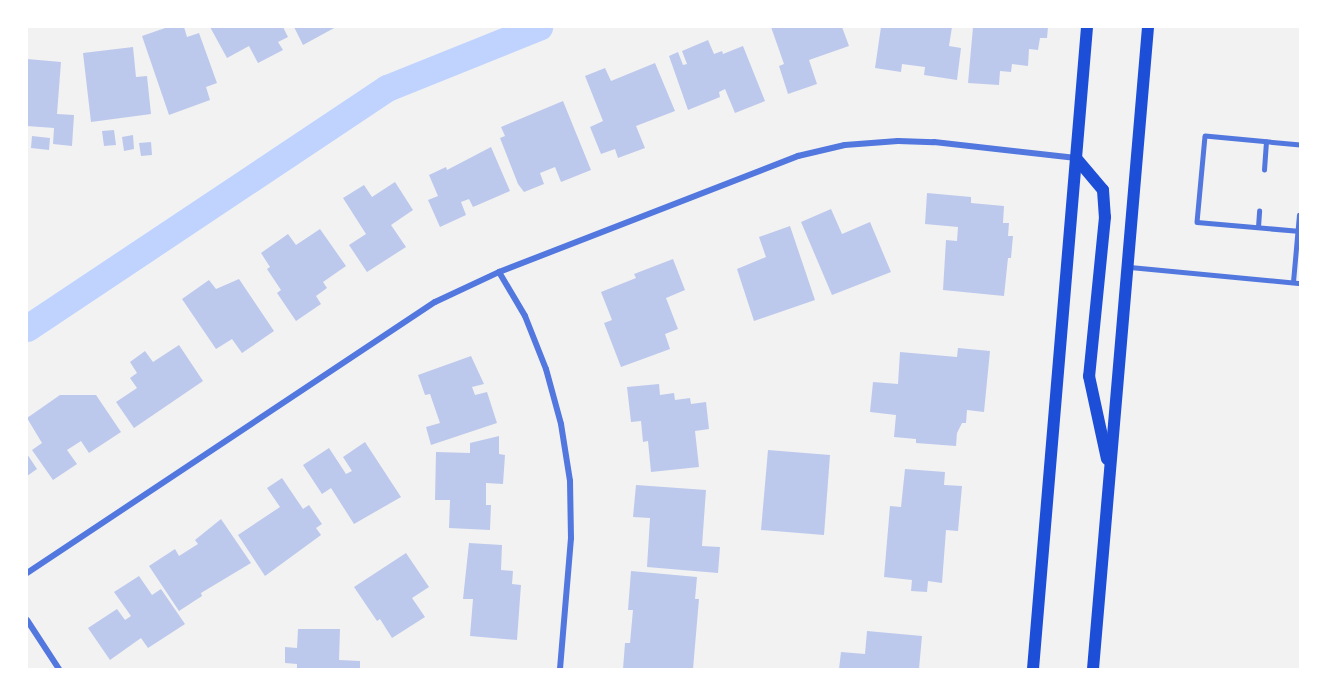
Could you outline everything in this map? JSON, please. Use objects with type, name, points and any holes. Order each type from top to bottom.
[{"type":"main road","points":[[1033,669],[1087,27]]},
{"type":"main road","points":[[1093,669],[1148,27]]},
{"type":"main road","points":[[1076,158],[1103,190],[1105,217],[1089,376],[1110,472]]},
{"type":"street","points":[[27,573],[435,302],[500,272],[798,156],[845,145],[898,141],[934,142],[1076,158]]},
{"type":"street","points":[[500,272],[525,316],[546,369],[565,447],[570,481],[571,538],[560,669]]},
{"type":"street","points":[[27,620],[59,669]]},
{"type":"lane","points":[[1299,231],[1197,222],[1205,136],[1300,145]]},
{"type":"lane","points":[[1264,170],[1266,142]]},
{"type":"lane","points":[[1258,227],[1259,211]]},
{"type":"lane","points":[[1293,282],[1299,215]]},
{"type":"lane","points":[[1127,267],[1300,283]]},
{"type":"building","points":[[168,27],[184,27],[187,37],[199,33],[217,83],[206,87],[210,100],[169,115],[142,36]]},
{"type":"building","points":[[210,27],[283,27],[288,37],[278,42],[283,50],[258,63],[249,46],[227,58]]},
{"type":"building","points":[[294,27],[336,27],[303,45]]},
{"type":"building","points":[[771,27],[842,27],[849,46],[809,60],[817,84],[788,94],[779,66],[784,64]]},
{"type":"building","points":[[881,27],[952,27],[949,46],[961,48],[957,80],[924,75],[925,67],[902,64],[901,72],[875,68]]},
{"type":"building","points":[[973,27],[1048,27],[1047,38],[1040,38],[1038,50],[1029,49],[1028,66],[1012,64],[1011,72],[1000,71],[999,85],[968,83]]},
{"type":"building","points":[[708,40],[714,54],[722,51],[723,54],[743,46],[765,101],[735,113],[725,89],[719,92],[720,97],[688,110],[669,56],[678,52],[683,65],[687,64],[682,51]]},
{"type":"building","points":[[133,47],[136,77],[147,76],[151,114],[91,122],[83,53]]},
{"type":"building","points":[[27,59],[61,62],[57,114],[74,115],[72,146],[53,144],[54,128],[27,126]]},
{"type":"building","points":[[655,63],[675,111],[636,126],[645,148],[618,158],[615,149],[601,154],[590,127],[603,121],[585,76],[605,68],[611,81]]},
{"type":"building","points":[[563,101],[591,170],[561,182],[555,167],[540,173],[544,184],[524,192],[518,184],[500,138],[505,136],[501,127]]},
{"type":"building","points":[[114,130],[116,145],[104,146],[102,131]]},
{"type":"building","points":[[133,135],[134,149],[124,151],[122,137]]},
{"type":"building","points":[[32,136],[50,138],[49,150],[31,148]]},
{"type":"building","points":[[151,142],[152,155],[141,156],[139,143]]},
{"type":"building","points":[[491,147],[510,191],[473,207],[469,199],[461,202],[466,215],[440,227],[428,200],[438,196],[429,175],[446,167],[447,170]]},
{"type":"building","points":[[395,182],[413,210],[391,225],[406,247],[367,272],[349,245],[366,234],[343,198],[364,185],[372,197]]},
{"type":"building","points":[[927,193],[971,197],[971,203],[1004,206],[1003,223],[1009,223],[1008,236],[1013,236],[1004,296],[943,290],[946,240],[957,241],[958,227],[925,224]]},
{"type":"building","points":[[831,209],[842,234],[870,222],[891,272],[832,295],[801,222]]},
{"type":"building","points":[[790,226],[815,300],[754,321],[737,269],[766,257],[759,237]]},
{"type":"building","points":[[320,229],[346,266],[323,282],[327,288],[316,296],[321,304],[296,321],[277,293],[281,290],[267,269],[270,267],[261,253],[288,234],[296,245]]},
{"type":"building","points":[[673,259],[685,290],[666,298],[678,329],[665,334],[670,349],[621,367],[604,323],[612,320],[601,292],[636,278],[634,274]]},
{"type":"building","points":[[239,279],[274,331],[242,353],[232,339],[216,349],[182,299],[209,280],[216,289]]},
{"type":"building","points":[[179,345],[203,381],[134,428],[116,402],[137,388],[130,378],[137,373],[130,362],[145,351],[153,362]]},
{"type":"building","points":[[958,348],[990,351],[984,412],[967,410],[966,423],[962,423],[957,433],[956,446],[916,443],[916,439],[894,437],[896,415],[870,412],[873,382],[898,384],[900,352],[957,357]]},
{"type":"building","points":[[471,356],[484,384],[472,387],[475,395],[487,392],[497,423],[431,445],[426,427],[440,423],[430,394],[425,395],[418,375]]},
{"type":"building","points":[[659,384],[660,395],[674,393],[675,400],[690,398],[691,404],[706,402],[709,429],[695,431],[699,467],[651,472],[648,441],[643,442],[641,421],[631,422],[627,387]]},
{"type":"building","points":[[60,395],[96,395],[121,432],[89,453],[81,441],[67,450],[77,464],[53,480],[32,450],[42,443],[27,418]]},
{"type":"building","points":[[499,436],[499,454],[505,455],[503,484],[486,483],[486,505],[491,505],[490,530],[449,528],[450,500],[435,500],[436,452],[470,453],[470,443]]},
{"type":"building","points":[[365,442],[401,497],[354,524],[331,488],[322,494],[303,465],[329,448],[346,474],[352,471],[343,457]]},
{"type":"building","points":[[768,450],[830,455],[824,535],[761,530]]},
{"type":"building","points":[[27,454],[37,469],[27,476]]},
{"type":"building","points":[[905,469],[945,472],[944,485],[962,486],[958,531],[946,530],[942,583],[928,581],[927,592],[911,591],[912,580],[884,577],[890,506],[901,507]]},
{"type":"building","points":[[282,478],[303,509],[309,505],[322,524],[316,528],[321,535],[265,576],[238,535],[280,507],[267,488]]},
{"type":"building","points":[[636,485],[706,490],[702,546],[720,547],[718,573],[647,567],[650,518],[633,517]]},
{"type":"building","points":[[221,519],[251,563],[201,593],[202,596],[179,611],[149,566],[175,549],[179,556],[198,544],[195,540]]},
{"type":"building","points":[[469,543],[502,545],[501,570],[513,571],[512,584],[521,585],[517,640],[470,636],[473,599],[463,599]]},
{"type":"building","points":[[406,553],[429,587],[412,598],[425,617],[392,638],[380,619],[377,621],[354,587]]},
{"type":"building","points":[[631,571],[697,577],[695,599],[699,599],[693,669],[623,669],[625,643],[630,643],[633,610],[628,610]]},
{"type":"building","points":[[139,576],[152,595],[161,589],[185,624],[148,648],[141,638],[110,660],[88,628],[117,609],[125,620],[131,616],[114,592]]},
{"type":"building","points":[[298,629],[340,629],[339,660],[360,661],[360,669],[297,669],[297,664],[285,663],[285,647],[297,648]]},
{"type":"building","points":[[867,631],[922,636],[919,669],[839,669],[841,652],[865,654]]},
{"type":"waterway","points":[[27,328],[387,88],[539,27]]}]
